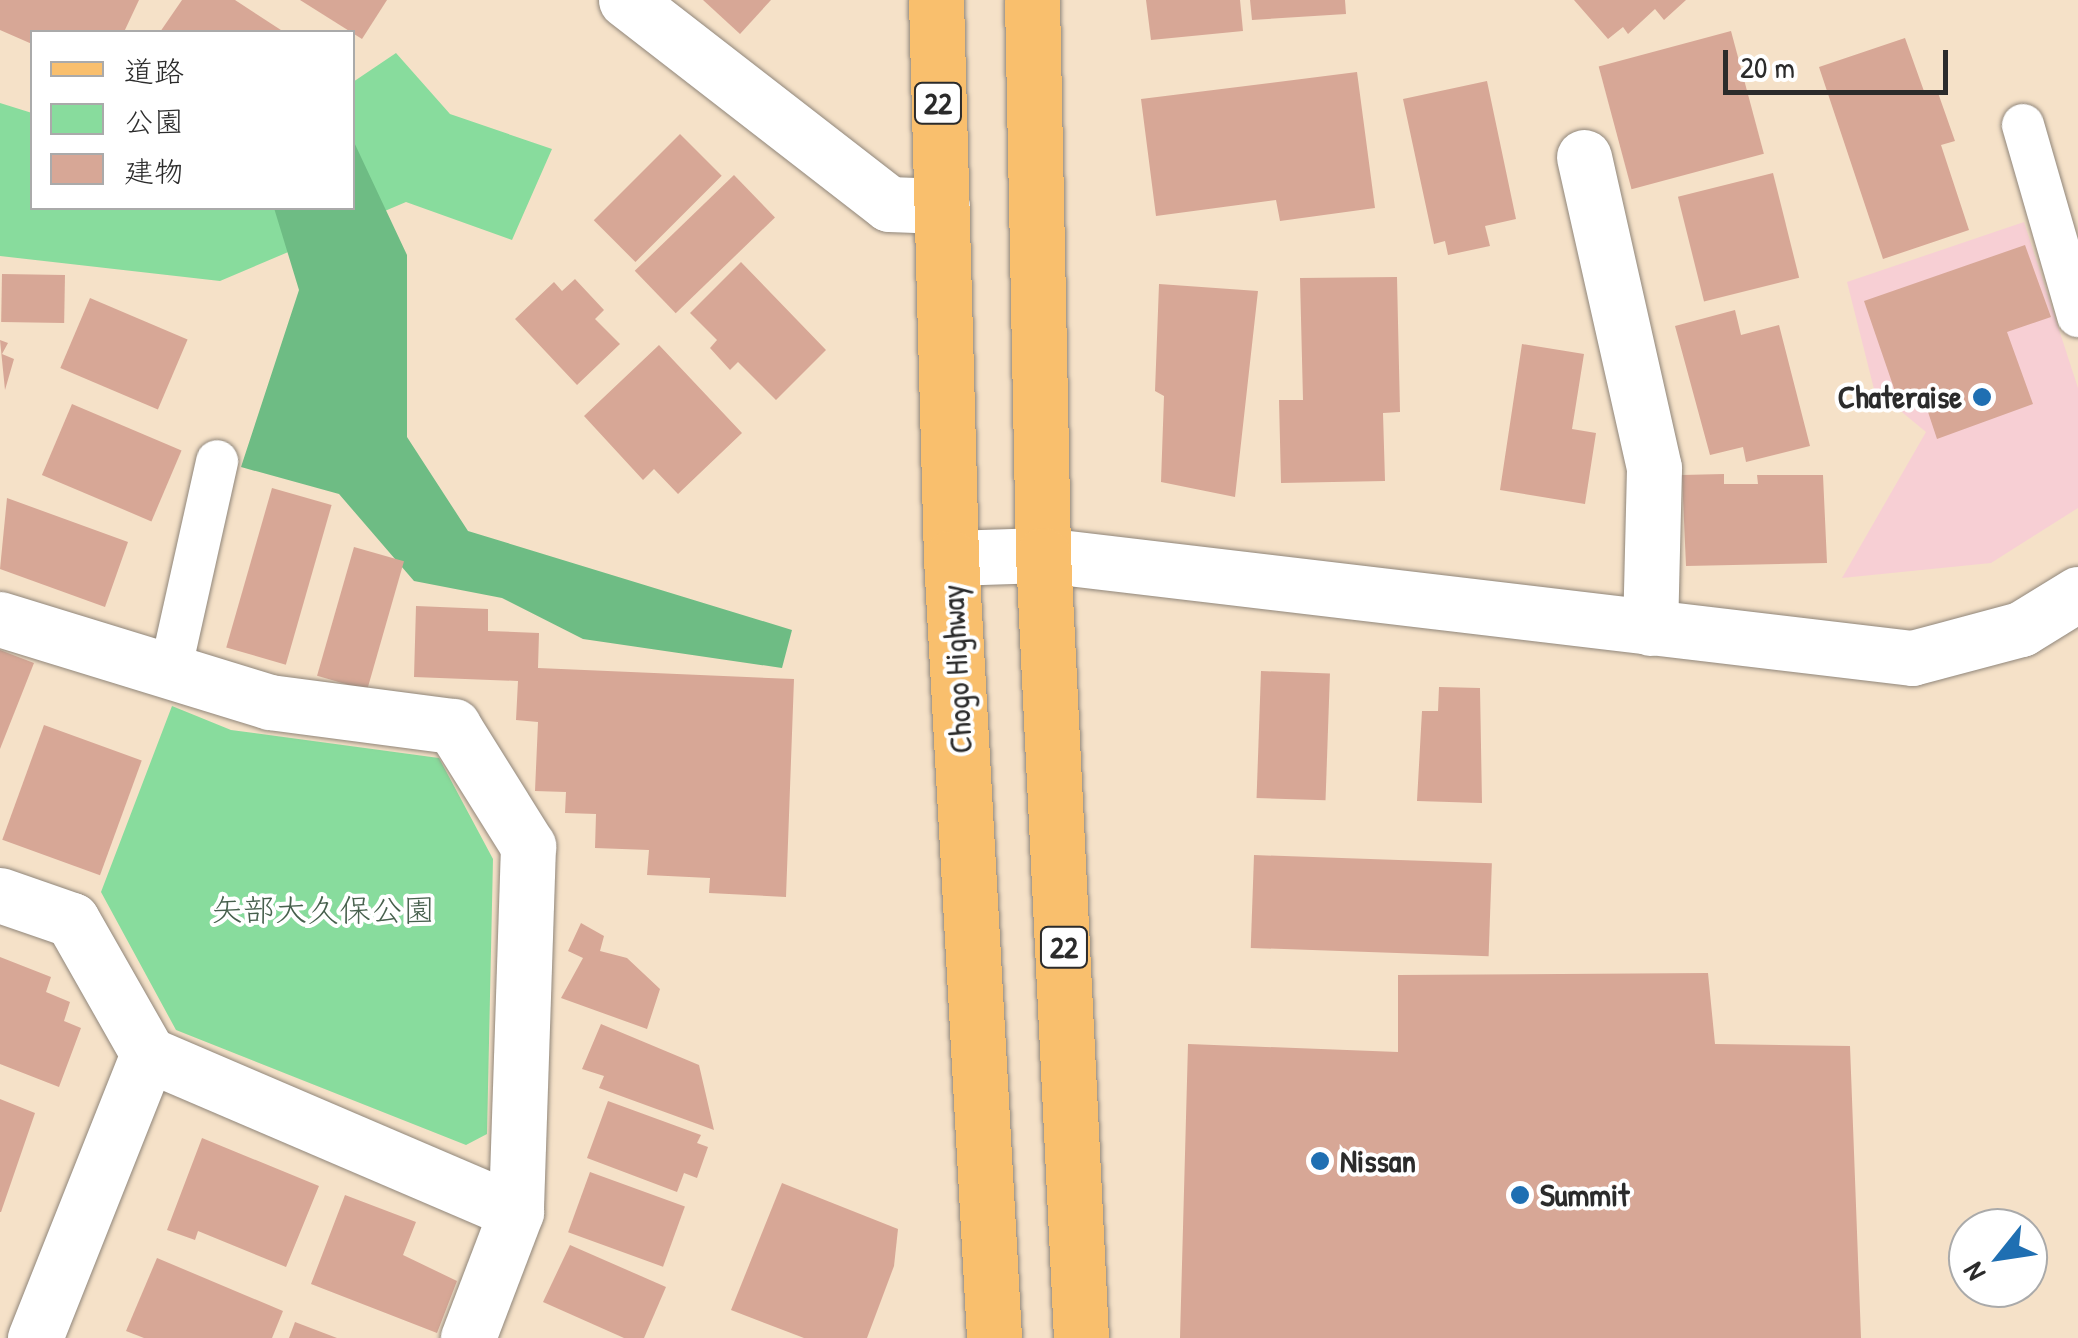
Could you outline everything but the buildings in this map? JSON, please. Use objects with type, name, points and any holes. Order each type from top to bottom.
[{"type":"main road","name":"Chogo Highway","points":[[936,0],[950,558],[994,1338]]},
{"type":"main road","name":"22","points":[[1032,0],[1043,556],[1082,1338]]},
{"type":"street","points":[[626,0],[888,204],[942,206]]},
{"type":"street","points":[[1584,157],[1654,468],[1650,628]]},
{"type":"street","points":[[950,558],[1043,556],[1912,658],[2021,629],[2078,594]]},
{"type":"street","points":[[0,619],[270,702],[453,726],[528,846],[516,1212],[468,1338]]},
{"type":"street","points":[[0,895],[72,920],[148,1054],[516,1212]]},
{"type":"street","points":[[35,1338],[148,1054]]},
{"type":"lane","points":[[2023,125],[2078,316]]},
{"type":"lane","points":[[170,672],[217,461]]},
{"type":"shaded area","name":"Chateraise","points":[[2024,222],[2078,388],[2078,508],[1991,563],[1842,578],[1926,432],[1874,389],[1847,282]]},
{"type":"green space","points":[[396,53],[450,114],[552,149],[512,240],[406,202],[220,281],[0,256],[0,103],[30,112],[30,210],[355,210],[355,81]]},
{"type":"green space","points":[[355,144],[407,255],[407,437],[468,531],[792,630],[782,668],[583,639],[502,598],[414,581],[339,494],[241,467],[299,290],[275,210],[355,210]]},
{"type":"green space","name":"矢部大久保公園","points":[[172,706],[231,730],[439,758],[493,859],[487,1134],[466,1145],[176,1030],[101,892]]},
{"type":"place","name":"Chateraise","points":[[1982,397]]},
{"type":"place","name":"Nissan","points":[[1320,1161]]},
{"type":"place","name":"Summit","points":[[1520,1195]]}]
